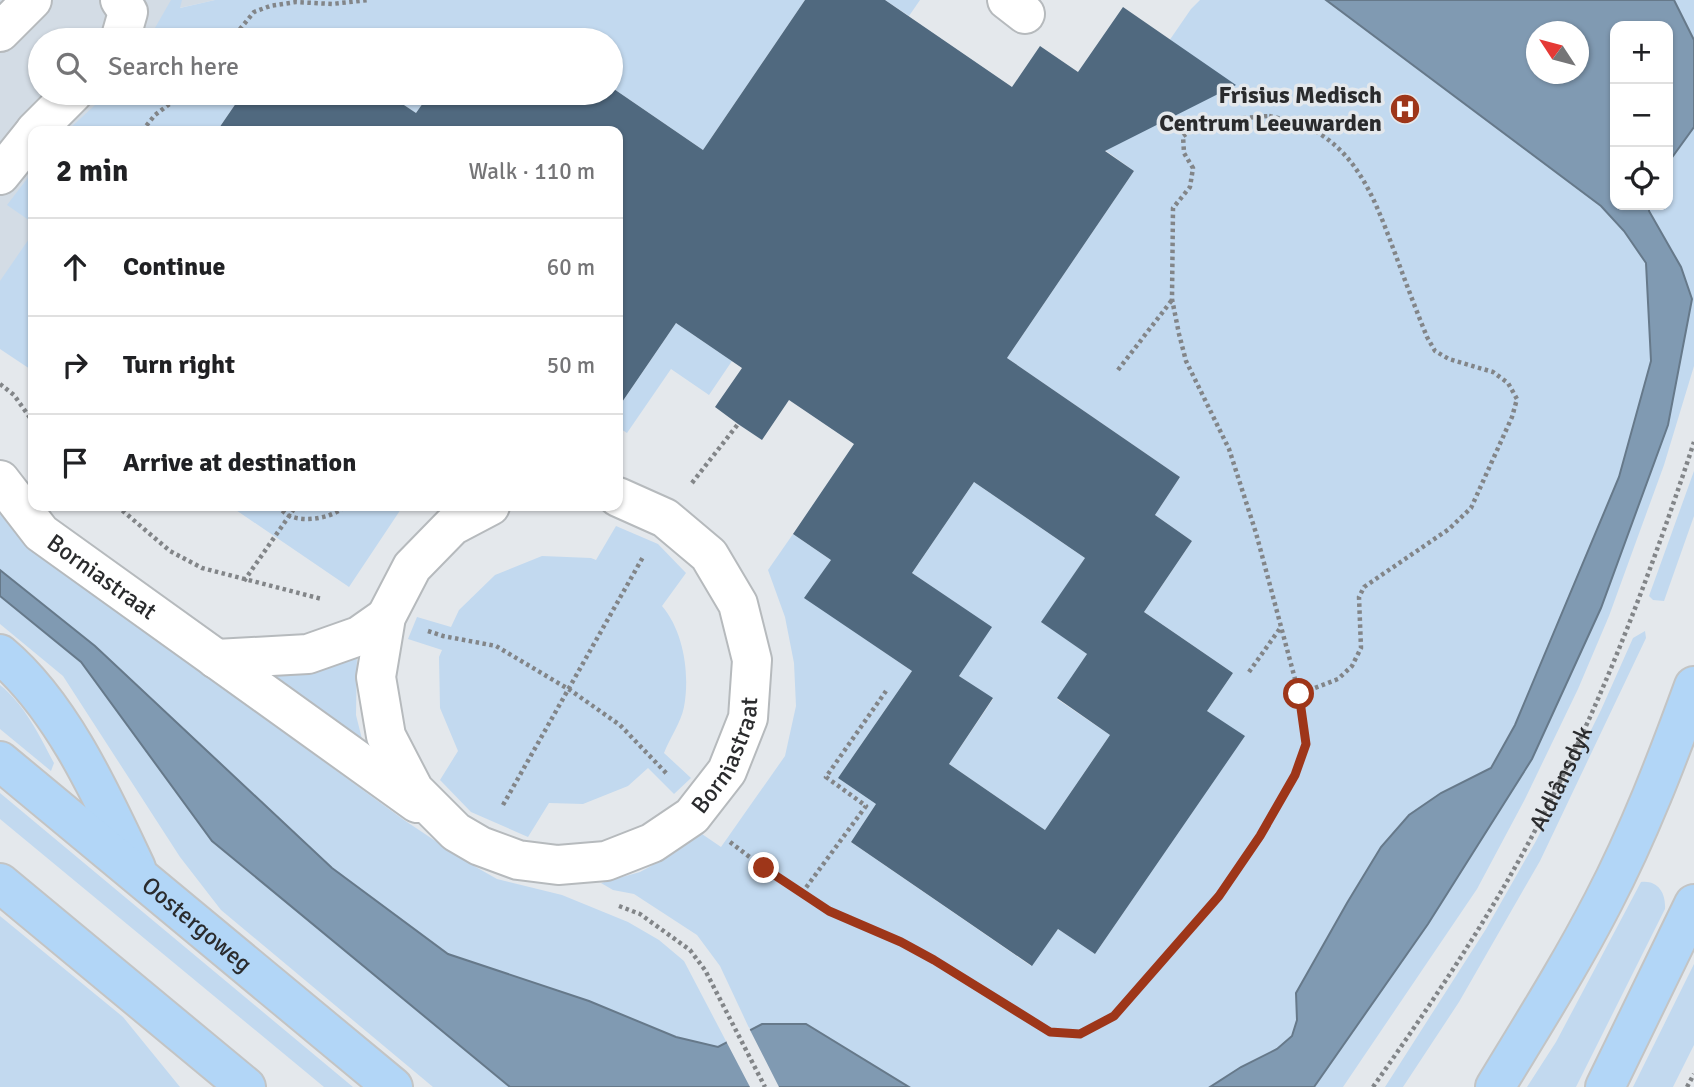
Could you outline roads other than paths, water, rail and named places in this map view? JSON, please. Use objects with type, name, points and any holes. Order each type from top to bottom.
[{"type":"main road","points":[[0,654],[43,700],[92,777],[142,879]]},
{"type":"main road","points":[[1495,1087],[1558,984],[1604,901],[1645,813],[1694,686]]},
{"type":"main road","name":"Oostergoweg","points":[[0,761],[393,1087]]},
{"type":"main road","points":[[0,883],[246,1087]]},
{"type":"main road","points":[[1605,1087],[1694,904]]},
{"type":"lane","points":[[0,32],[32,0]]},
{"type":"lane","points":[[120,0],[128,12],[123,28]]},
{"type":"lane","points":[[41,126],[61,105]]},
{"type":"lane","points":[[0,175],[28,140]]},
{"type":"lane","name":"Borniastraat","points":[[0,480],[41,533],[468,839],[518,860],[558,865],[606,861],[652,844],[692,816],[727,771],[748,718],[752,660],[738,604],[709,555],[665,518],[623,499]]},
{"type":"lane","name":"Borniastraat","points":[[468,839],[414,790],[386,736],[376,677],[386,617],[412,567],[452,526],[480,511]]},
{"type":"lane","name":"Borniastraat","points":[[216,659],[308,654],[359,636],[386,617]]},
{"type":"place","name":"Frisius Medisch Centrum Leeuwarden","points":[[1405,109]]}]
